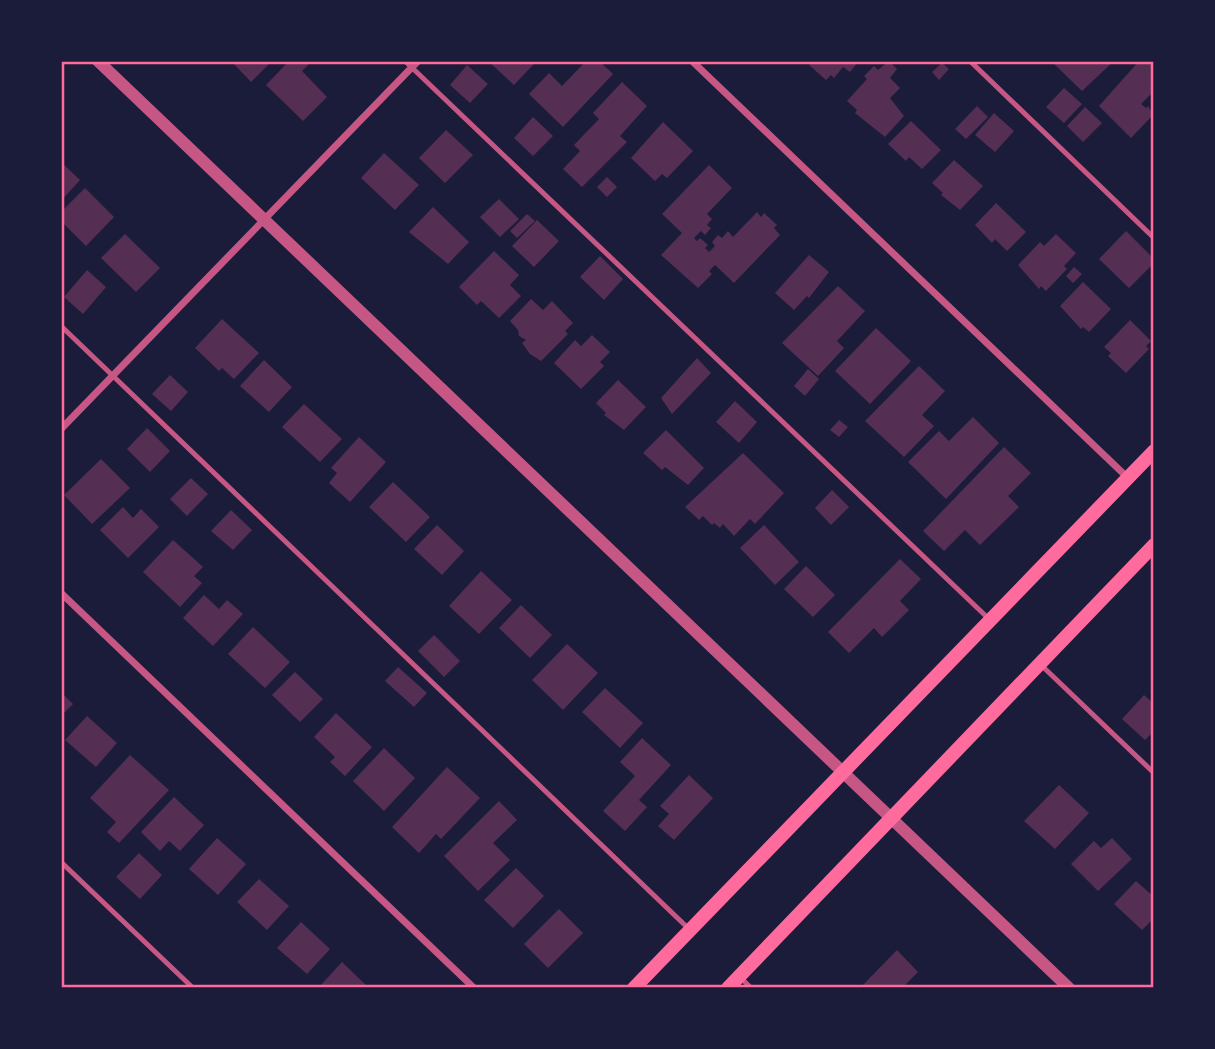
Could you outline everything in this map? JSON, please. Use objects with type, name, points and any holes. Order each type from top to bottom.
[{"type":"main road","points":[[634,988],[1154,451]]},
{"type":"main road","points":[[729,988],[1154,545]]},
{"type":"street","points":[[98,61],[1069,988]]},
{"type":"street","points":[[61,429],[418,61]]},
{"type":"street","points":[[692,61],[1128,478]]},
{"type":"street","points":[[61,593],[474,988]]},
{"type":"lane","points":[[405,61],[990,620]]},
{"type":"lane","points":[[970,61],[1154,238]]},
{"type":"lane","points":[[61,326],[690,930]]},
{"type":"lane","points":[[1040,663],[1154,773]]},
{"type":"lane","points":[[61,862],[193,988]]},
{"type":"lane","points":[[739,976],[751,988]]},
{"type":"building","points":[[231,61],[272,61],[251,82]]},
{"type":"building","points":[[289,61],[312,61],[302,71],[327,97],[303,121],[266,85]]},
{"type":"building","points":[[488,61],[531,61],[534,64],[514,85]]},
{"type":"building","points":[[586,61],[599,61],[613,74],[563,127],[529,94],[549,73],[562,86]]},
{"type":"building","points":[[812,61],[859,61],[850,72],[843,67],[834,78],[831,75],[826,80],[809,65]]},
{"type":"building","points":[[889,61],[897,69],[890,78],[900,88],[890,98],[904,116],[885,137],[855,113],[857,110],[847,101],[867,79],[864,76],[874,66],[878,70]]},
{"type":"building","points":[[1051,61],[1114,61],[1082,91]]},
{"type":"building","points":[[1139,61],[1154,61],[1154,91],[1141,104],[1146,108],[1148,106],[1153,115],[1131,138],[1099,106]]},
{"type":"building","points":[[942,63],[949,69],[939,80],[932,72]]},
{"type":"building","points":[[467,65],[488,84],[470,103],[450,85]]},
{"type":"building","points":[[622,82],[647,106],[620,136],[627,142],[582,187],[563,169],[580,151],[574,145],[599,119],[593,113]]},
{"type":"building","points":[[1064,88],[1082,104],[1064,123],[1046,107]]},
{"type":"building","points":[[977,106],[988,117],[966,139],[955,129]]},
{"type":"building","points":[[1085,107],[1102,123],[1083,142],[1067,126]]},
{"type":"building","points":[[994,113],[1014,131],[995,152],[975,135]]},
{"type":"building","points":[[533,117],[553,136],[533,156],[514,138]]},
{"type":"building","points":[[911,121],[941,150],[922,169],[909,157],[906,161],[888,144]]},
{"type":"building","points":[[663,122],[693,151],[667,178],[662,174],[655,181],[631,158]]},
{"type":"building","points":[[446,130],[473,155],[445,183],[419,158]]},
{"type":"building","points":[[384,153],[419,185],[395,210],[361,178]]},
{"type":"building","points":[[954,160],[983,186],[960,210],[941,195],[943,193],[932,183]]},
{"type":"building","points":[[61,162],[80,180],[61,201]]},
{"type":"building","points":[[709,165],[732,188],[707,214],[712,219],[707,225],[711,228],[705,235],[701,231],[694,238],[697,241],[700,238],[708,245],[705,248],[709,252],[715,246],[712,242],[718,235],[722,238],[728,231],[733,237],[757,212],[761,217],[764,213],[777,225],[774,228],[780,235],[734,283],[715,265],[709,271],[712,274],[698,288],[661,255],[682,233],[662,214]]},
{"type":"building","points":[[607,177],[617,187],[607,197],[597,187]]},
{"type":"building","points":[[85,188],[114,217],[86,246],[61,221],[61,212]]},
{"type":"building","points":[[499,199],[519,219],[500,237],[480,217]]},
{"type":"building","points":[[996,203],[1026,232],[1007,251],[995,239],[992,243],[975,225]]},
{"type":"building","points":[[433,207],[469,242],[448,264],[409,232]]},
{"type":"building","points":[[527,214],[535,221],[517,238],[510,231]]},
{"type":"building","points":[[537,220],[559,241],[534,267],[512,246]]},
{"type":"building","points":[[1126,231],[1154,259],[1154,263],[1129,288],[1099,259]]},
{"type":"building","points":[[125,234],[160,268],[136,292],[101,258]]},
{"type":"building","points":[[1056,234],[1076,253],[1064,266],[1067,269],[1046,291],[1041,286],[1039,289],[1018,265],[1040,242],[1044,246]]},
{"type":"building","points":[[494,251],[519,275],[510,285],[521,296],[499,318],[481,301],[477,305],[459,287]]},
{"type":"building","points":[[809,255],[829,272],[809,298],[807,296],[794,310],[775,293]]},
{"type":"building","points":[[600,256],[623,279],[604,300],[580,277]]},
{"type":"building","points":[[1074,267],[1082,274],[1073,283],[1066,276]]},
{"type":"building","points":[[87,270],[106,287],[83,314],[64,297]]},
{"type":"building","points":[[1083,282],[1111,309],[1089,332],[1083,327],[1081,329],[1060,306]]},
{"type":"building","points":[[838,286],[865,311],[837,341],[844,348],[818,376],[782,343]]},
{"type":"building","points":[[531,299],[543,310],[552,301],[573,323],[565,331],[568,334],[541,361],[530,354],[522,343],[526,340],[519,336],[518,330],[510,321]]},
{"type":"building","points":[[222,319],[259,353],[234,379],[222,368],[219,371],[195,348]]},
{"type":"building","points":[[1130,320],[1151,341],[1146,346],[1149,349],[1126,373],[1108,356],[1111,353],[1104,347]]},
{"type":"building","points":[[876,328],[911,361],[870,404],[835,371]]},
{"type":"building","points":[[592,335],[610,352],[600,362],[604,366],[581,389],[554,363],[575,340],[581,346]]},
{"type":"building","points":[[697,358],[711,373],[672,414],[661,398]]},
{"type":"building","points":[[264,360],[292,387],[269,412],[240,386]]},
{"type":"building","points":[[919,366],[945,391],[922,415],[934,426],[904,457],[865,421]]},
{"type":"building","points":[[808,369],[819,379],[805,396],[794,386]]},
{"type":"building","points":[[170,375],[188,392],[171,411],[152,394]]},
{"type":"building","points":[[618,380],[646,407],[624,430],[604,415],[606,413],[596,403]]},
{"type":"building","points":[[735,401],[757,422],[739,443],[716,422]]},
{"type":"building","points":[[304,404],[342,439],[320,462],[282,427]]},
{"type":"building","points":[[973,417],[999,443],[946,499],[908,462],[939,431],[949,441]]},
{"type":"building","points":[[839,420],[848,427],[839,437],[830,430]]},
{"type":"building","points":[[147,428],[170,451],[150,472],[127,449]]},
{"type":"building","points":[[666,430],[704,468],[688,485],[665,467],[662,470],[643,453]]},
{"type":"building","points":[[359,437],[386,462],[350,502],[329,483],[337,473],[331,468]]},
{"type":"building","points":[[1004,447],[1031,473],[1008,496],[1019,507],[980,545],[965,530],[944,551],[923,531]]},
{"type":"building","points":[[743,453],[784,493],[755,524],[750,519],[734,536],[723,524],[720,528],[714,523],[712,525],[703,516],[699,520],[685,507]]},
{"type":"building","points":[[101,459],[130,488],[92,524],[64,495]]},
{"type":"building","points":[[191,478],[208,494],[187,516],[170,499]]},
{"type":"building","points":[[393,482],[430,517],[406,542],[369,507]]},
{"type":"building","points":[[832,490],[849,507],[831,525],[815,508]]},
{"type":"building","points":[[123,507],[133,518],[141,509],[159,527],[128,558],[100,530]]},
{"type":"building","points":[[231,510],[252,530],[233,550],[211,531]]},
{"type":"building","points":[[437,525],[464,551],[442,575],[414,549]]},
{"type":"building","points":[[764,525],[799,562],[775,585],[740,548]]},
{"type":"building","points":[[173,540],[203,567],[194,576],[202,583],[180,607],[143,572]]},
{"type":"building","points":[[900,559],[921,579],[900,601],[909,610],[882,637],[874,628],[849,653],[828,632]]},
{"type":"building","points":[[806,566],[835,595],[813,617],[784,589]]},
{"type":"building","points":[[481,571],[512,600],[479,634],[449,606]]},
{"type":"building","points":[[204,595],[219,609],[227,600],[243,614],[213,646],[183,618]]},
{"type":"building","points":[[521,605],[552,635],[530,658],[499,628]]},
{"type":"building","points":[[253,627],[290,662],[265,688],[228,654]]},
{"type":"building","points":[[434,635],[460,661],[444,677],[418,651]]},
{"type":"building","points":[[567,644],[598,673],[563,710],[532,680]]},
{"type":"building","points":[[398,667],[427,693],[414,707],[385,681]]},
{"type":"building","points":[[295,672],[323,699],[300,722],[272,695]]},
{"type":"building","points":[[605,688],[643,723],[620,748],[582,712]]},
{"type":"building","points":[[61,692],[73,704],[61,716]]},
{"type":"building","points":[[1144,695],[1154,704],[1154,731],[1145,740],[1122,719]]},
{"type":"building","points":[[336,713],[372,747],[345,776],[330,762],[335,757],[314,737]]},
{"type":"building","points":[[87,716],[117,743],[96,767],[65,740]]},
{"type":"building","points":[[642,738],[671,765],[639,800],[647,807],[625,831],[603,811],[635,776],[620,762]]},
{"type":"building","points":[[384,748],[415,778],[384,811],[353,781]]},
{"type":"building","points":[[130,755],[169,790],[119,843],[107,832],[116,822],[90,798]]},
{"type":"building","points":[[447,767],[480,798],[441,839],[436,834],[419,853],[392,827]]},
{"type":"building","points":[[689,775],[713,798],[674,840],[658,826],[669,814],[660,806]]},
{"type":"building","points":[[1059,785],[1089,813],[1055,849],[1024,821]]},
{"type":"building","points":[[174,797],[204,825],[180,851],[169,841],[160,851],[141,832]]},
{"type":"building","points":[[499,801],[517,820],[493,843],[510,860],[478,891],[444,856]]},
{"type":"building","points":[[217,838],[246,864],[218,895],[189,869]]},
{"type":"building","points":[[1112,838],[1132,859],[1098,891],[1071,864],[1094,841],[1101,848]]},
{"type":"building","points":[[139,853],[162,875],[140,899],[116,877]]},
{"type":"building","points":[[516,868],[544,896],[513,928],[484,900]]},
{"type":"building","points":[[259,879],[289,906],[267,930],[237,902]]},
{"type":"building","points":[[1136,881],[1154,897],[1154,918],[1142,930],[1114,904]]},
{"type":"building","points":[[559,909],[583,933],[548,968],[524,944]]},
{"type":"building","points":[[301,922],[330,949],[307,974],[277,948]]},
{"type":"building","points":[[897,950],[918,972],[902,988],[860,988]]},
{"type":"building","points":[[342,962],[369,988],[318,988]]}]
